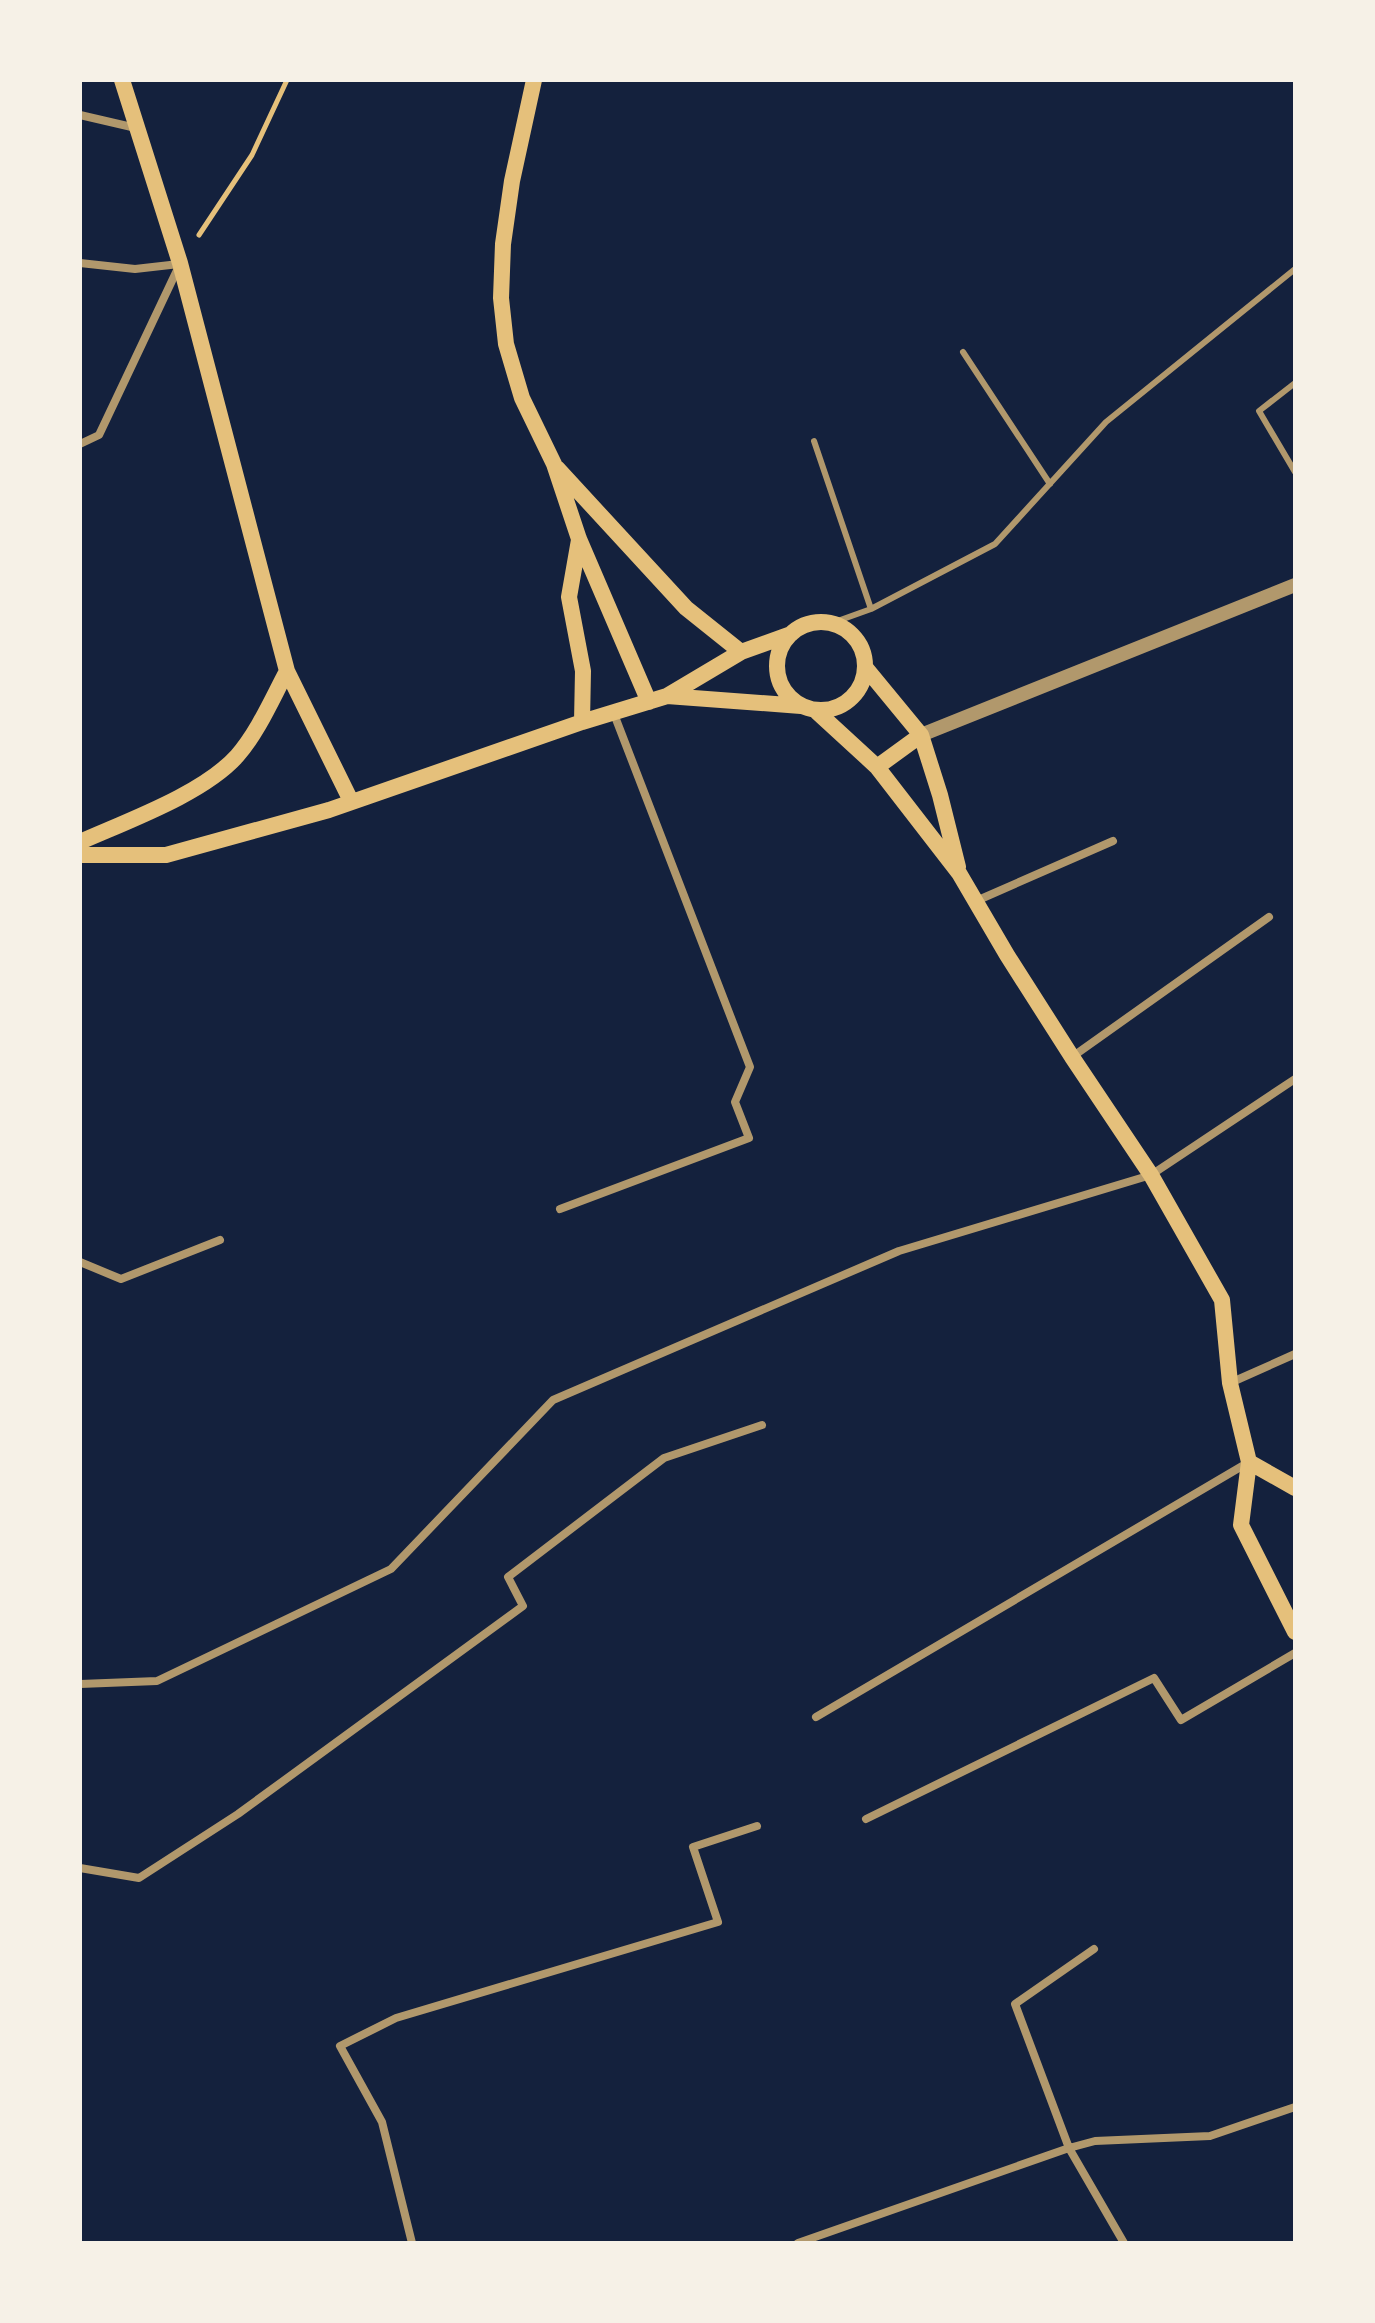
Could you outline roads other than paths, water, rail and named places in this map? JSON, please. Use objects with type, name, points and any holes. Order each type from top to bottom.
[{"type":"main road","points":[[122,80],[180,263],[287,671],[351,801]]},
{"type":"main road","points":[[534,80],[512,181],[503,244],[501,298],[506,344],[522,398],[554,464],[579,539],[649,702]]},
{"type":"main road","points":[[554,464],[686,608],[741,652]]},
{"type":"main road","points":[[579,539],[569,597],[583,671],[582,722]]},
{"type":"main road","points":[[80,855],[166,855],[329,810],[582,722],[667,696],[741,652],[817,622],[832,623],[845,629],[863,653],[865,667],[862,682],[854,695],[843,704],[829,709],[667,696]]},
{"type":"main road","points":[[791,634],[782,645],[778,658],[777,673],[782,686],[790,698],[808,708],[877,767],[959,873],[1072,1057],[1151,1175],[1222,1300],[1230,1383],[1249,1462],[1241,1525],[1295,1632]]},
{"type":"main road","points":[[865,667],[921,735],[959,873]]},
{"type":"main road","points":[[80,842],[214,778],[238,755],[287,671]]},
{"type":"main road","points":[[877,767],[921,735]]},
{"type":"main road","points":[[1249,1462],[1295,1488]]},
{"type":"street","points":[[80,115],[137,128]]},
{"type":"street","points":[[80,263],[135,269],[180,263]]},
{"type":"street","points":[[80,444],[99,435],[180,263]]},
{"type":"street","points":[[921,735],[1295,585]]},
{"type":"street","points":[[560,1209],[749,1138],[735,1102],[750,1067],[614,714]]},
{"type":"street","points":[[975,901],[1113,841]]},
{"type":"street","points":[[1072,1057],[1269,917]]},
{"type":"street","points":[[80,1684],[157,1681],[391,1569],[553,1400],[899,1251],[1151,1175],[1295,1079]]},
{"type":"street","points":[[80,1262],[121,1279],[220,1240]]},
{"type":"street","points":[[1230,1383],[1295,1354]]},
{"type":"street","points":[[80,1868],[139,1878],[214,1830],[523,1606],[508,1577],[664,1458],[762,1425]]},
{"type":"street","points":[[816,1717],[1249,1462]]},
{"type":"street","points":[[866,1819],[1154,1678],[1181,1720],[1295,1653]]},
{"type":"street","points":[[412,2243],[382,2122],[340,2046],[396,2018],[718,1922],[693,1847],[757,1826]]},
{"type":"street","points":[[1094,1949],[1015,2004],[1069,2148],[1124,2243]]},
{"type":"street","points":[[798,2243],[1069,2148],[1095,2141],[1210,2136],[1295,2107]]},
{"type":"lane","points":[[832,623],[871,609],[995,544],[1106,422],[1295,269]]},
{"type":"lane","points":[[963,352],[1050,484]]},
{"type":"lane","points":[[1295,383],[1259,411],[1295,472]]},
{"type":"lane","points":[[814,441],[871,609]]}]
